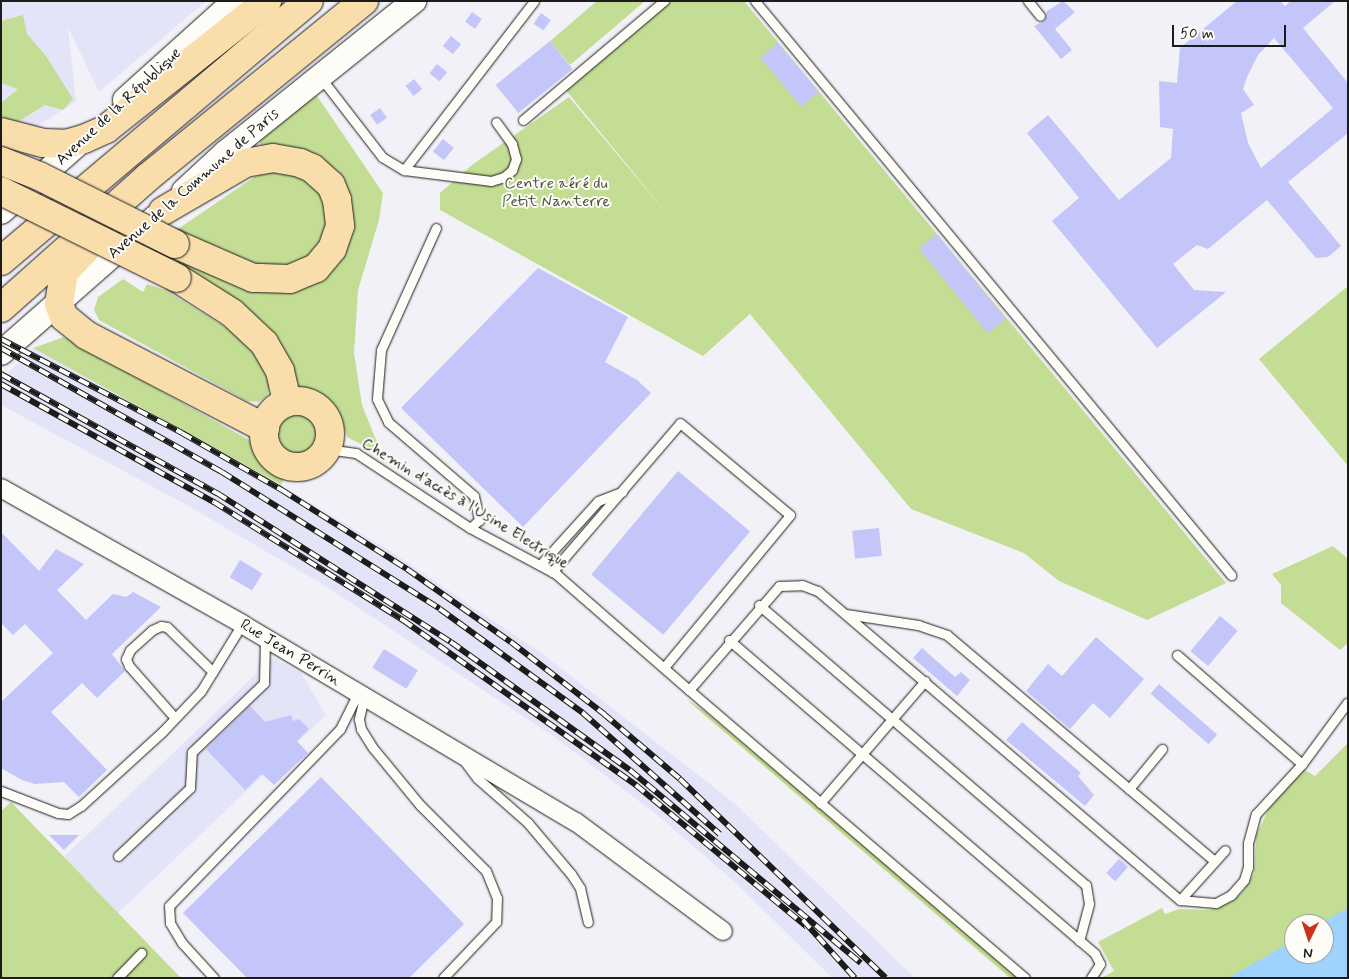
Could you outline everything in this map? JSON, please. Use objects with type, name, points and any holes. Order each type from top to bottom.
[{"type":"main road","name":"Avenue de la République","points":[[1,212],[235,1]]},
{"type":"main road","points":[[1,132],[43,143],[66,144],[106,130],[268,1]]},
{"type":"main road","points":[[1,261],[309,1]]},
{"type":"main road","points":[[1,308],[234,105],[364,1]]},
{"type":"main road","name":"Avenue de la Commune de Paris","points":[[1,353],[163,211],[225,153],[414,1]]},
{"type":"main road","points":[[234,105],[231,123],[70,264],[61,277],[58,304],[64,317],[86,335],[246,421],[265,428]]},
{"type":"main road","points":[[1,161],[39,176],[175,244],[253,278],[290,279],[316,268],[332,249],[340,226],[337,200],[331,185],[312,168],[300,162],[273,158],[245,163],[163,211]]},
{"type":"main road","points":[[1,191],[69,222],[177,278],[232,313],[264,343],[275,358],[287,402]]},
{"type":"main road","points":[[298,401],[319,408],[330,427],[327,449],[310,464],[287,465],[269,450],[265,428],[272,412],[287,402],[298,401]]},
{"type":"street","name":"Rue Jean Perrin","points":[[1,488],[242,624],[576,822],[723,932]]},
{"type":"lane","points":[[404,170],[534,1]]},
{"type":"lane","points":[[523,120],[664,1]]},
{"type":"lane","points":[[755,1],[1231,576]]},
{"type":"lane","points":[[1028,1],[1040,16]]},
{"type":"lane","points":[[320,76],[382,157],[404,170],[491,181],[504,177],[512,170],[516,159],[512,144],[496,122]]},
{"type":"lane","points":[[436,228],[381,350],[377,399],[388,422],[474,496],[479,520],[470,528]]},
{"type":"lane","points":[[552,572],[624,491],[680,423],[790,515],[665,666]]},
{"type":"lane","name":"Chemin d'accès à l'Usine Electrique","points":[[327,449],[356,453],[470,528],[552,572],[665,666],[689,690],[1025,978]]},
{"type":"lane","points":[[540,565],[598,501],[624,491]]},
{"type":"lane","points":[[689,690],[759,605],[779,586],[802,585],[818,591],[1180,900],[1216,903],[1232,895],[1244,880],[1248,867],[1248,843],[1256,814],[1302,764],[1347,703]]},
{"type":"lane","points":[[759,605],[1086,886],[1089,904],[1080,941]]},
{"type":"lane","points":[[846,614],[918,626],[947,635],[1214,861]]},
{"type":"lane","points":[[1,791],[68,814],[81,806],[175,718],[202,690],[242,624]]},
{"type":"lane","points":[[175,718],[130,666],[126,659],[130,650],[152,630],[161,626],[168,627],[213,672]]},
{"type":"lane","points":[[118,856],[190,788],[192,752],[264,683],[265,638]]},
{"type":"lane","points":[[729,640],[1095,954],[1100,964],[1091,978]]},
{"type":"lane","points":[[1177,655],[1302,764]]},
{"type":"lane","points":[[820,803],[925,681]]},
{"type":"lane","points":[[214,978],[182,943],[170,923],[169,906],[340,729],[361,695]]},
{"type":"lane","points":[[361,695],[359,719],[361,729],[373,748],[420,804],[486,871],[497,898],[496,922],[443,978]]},
{"type":"lane","points":[[1129,788],[1162,749]]},
{"type":"lane","points":[[456,752],[477,778],[528,823],[571,874],[580,888],[588,922]]},
{"type":"lane","points":[[1180,900],[1225,850]]},
{"type":"lane","points":[[117,978],[141,953]]},
{"type":"shaded area","points":[[1,1],[206,1],[99,92],[68,27],[76,102],[37,126],[1,121]]},
{"type":"shaded area","points":[[33,348],[281,485],[387,549],[544,655],[734,803],[915,978],[832,978],[737,884],[656,814],[553,736],[327,587],[183,503],[1,405],[1,380]]},
{"type":"shaded area","points":[[260,659],[275,659],[301,673],[326,715],[118,913],[64,857],[255,675]]},
{"type":"green space","points":[[597,1],[645,1],[570,65],[550,41]]},
{"type":"green space","name":"Centre aéré du Petit Nanterre","points":[[667,1],[744,1],[1226,583],[1147,620],[1059,581],[1024,553],[911,509],[750,314],[703,356],[440,210],[440,193],[472,165],[569,97],[674,222],[564,88]]},
{"type":"green space","points":[[23,15],[27,34],[46,56],[73,99],[63,110],[45,105],[16,123],[1,116],[1,103],[18,89],[1,83],[1,21]]},
{"type":"green space","points":[[315,93],[383,193],[379,220],[358,290],[354,353],[362,405],[382,455],[347,437],[337,408],[325,396],[316,390],[294,388],[284,366],[146,254],[156,246],[257,291],[297,291],[347,201],[261,149],[259,136]]},
{"type":"green space","points":[[282,170],[316,184],[326,200],[330,225],[319,248],[305,263],[284,272],[256,267],[178,229],[260,173]]},
{"type":"green space","points":[[123,279],[143,292],[147,284],[165,290],[243,338],[263,366],[270,387],[267,396],[259,402],[247,401],[99,320],[94,310],[98,297]]},
{"type":"green space","points":[[1348,286],[1348,466],[1259,359]]},
{"type":"green space","points":[[64,337],[249,440],[267,467],[285,477],[281,485],[33,348]]},
{"type":"green space","points":[[298,410],[311,414],[317,420],[321,433],[317,446],[311,452],[298,456],[285,452],[279,446],[275,433],[279,420],[285,414]]},
{"type":"green space","points":[[1333,546],[1348,559],[1348,643],[1340,650],[1281,603],[1281,585],[1272,574]]},
{"type":"green space","points":[[687,700],[705,711],[1019,978],[1010,978]]},
{"type":"green space","points":[[1348,743],[1348,917],[1334,921],[1334,914],[1284,914],[1284,952],[1237,978],[1102,978],[1114,971],[1098,942],[1162,908],[1165,914],[1179,909],[1209,910],[1231,902],[1242,893],[1254,874],[1256,836],[1269,808],[1303,769],[1315,776]]},
{"type":"green space","points":[[11,802],[181,978],[1,978],[1,811]]},
{"type":"water","points":[[1348,908],[1348,978],[1228,978],[1284,946],[1284,964],[1334,964],[1334,916]]},
{"type":"building","points":[[1063,1],[1075,12],[1055,29],[1072,50],[1061,59],[1034,26],[1044,21],[1047,11]]},
{"type":"building","points":[[1237,1],[1280,1],[1285,6],[1291,1],[1335,1],[1303,28],[1348,83],[1348,133],[1288,182],[1341,246],[1328,257],[1316,258],[1267,200],[1208,249],[1197,245],[1173,264],[1194,290],[1226,292],[1157,348],[1052,221],[1079,198],[1027,133],[1048,115],[1119,200],[1171,158],[1173,129],[1160,127],[1159,81],[1177,83],[1180,48]],"holes":[[[1274,38],[1333,108],[1261,168],[1248,143],[1241,113],[1254,105],[1243,89],[1258,55]]]},
{"type":"building","points":[[472,12],[482,19],[475,29],[465,22]]},
{"type":"building","points":[[541,13],[551,20],[543,31],[534,24]]},
{"type":"building","points":[[451,36],[461,44],[453,54],[443,46]]},
{"type":"building","points":[[550,41],[573,69],[518,113],[496,85]]},
{"type":"building","points":[[778,43],[819,92],[802,107],[760,58]]},
{"type":"building","points":[[437,64],[447,72],[440,82],[429,73]]},
{"type":"building","points":[[414,79],[422,89],[414,96],[405,86]]},
{"type":"building","points":[[380,108],[387,118],[377,125],[370,115]]},
{"type":"building","points":[[443,139],[454,148],[444,160],[433,151]]},
{"type":"building","points":[[937,234],[1006,319],[988,333],[919,248]]},
{"type":"building","points":[[538,268],[628,317],[605,362],[637,380],[651,393],[523,527],[401,408]]},
{"type":"building","points":[[678,471],[750,531],[663,635],[591,574]]},
{"type":"building","points":[[879,528],[882,556],[855,559],[852,531]]},
{"type":"building","points":[[1,532],[39,571],[56,549],[84,564],[57,590],[86,620],[113,594],[126,597],[133,592],[161,607],[112,654],[125,671],[97,698],[82,683],[51,712],[107,770],[79,797],[64,782],[35,784],[22,780],[1,768],[1,702],[53,653],[25,624],[13,635],[1,623]]},
{"type":"building","points":[[240,560],[262,573],[252,591],[230,577]]},
{"type":"building","points":[[1220,616],[1238,631],[1208,666],[1190,651]]},
{"type":"building","points":[[1096,637],[1144,679],[1110,718],[1093,703],[1070,729],[1026,691],[1048,664],[1062,676]]},
{"type":"building","points":[[922,648],[955,677],[961,672],[970,680],[957,696],[913,658]]},
{"type":"building","points":[[384,649],[418,670],[406,689],[372,668]]},
{"type":"building","points":[[1159,684],[1217,735],[1209,744],[1150,694]]},
{"type":"building","points":[[250,706],[265,722],[291,715],[293,721],[299,719],[309,729],[297,741],[308,753],[274,785],[262,774],[245,790],[206,749]]},
{"type":"building","points":[[1022,722],[1081,773],[1078,776],[1094,795],[1085,806],[1006,740]]},
{"type":"building","points":[[321,777],[464,924],[409,978],[247,978],[183,913]]},
{"type":"building","points":[[49,835],[79,835],[64,850]]},
{"type":"building","points":[[1119,859],[1128,867],[1115,881],[1106,873]]},
{"type":"railway","points":[[1,339],[182,433],[282,490],[407,569],[511,642],[604,714],[680,779],[886,978]]},
{"type":"railway","points":[[1,348],[222,472],[440,609],[583,713],[720,834]]},
{"type":"railway","points":[[1,374],[217,493],[451,642],[630,770],[861,963]]},
{"type":"railway","points":[[1,384],[214,502],[403,620],[636,785],[807,927]]},
{"type":"railway","points":[[803,920],[855,978]]}]
